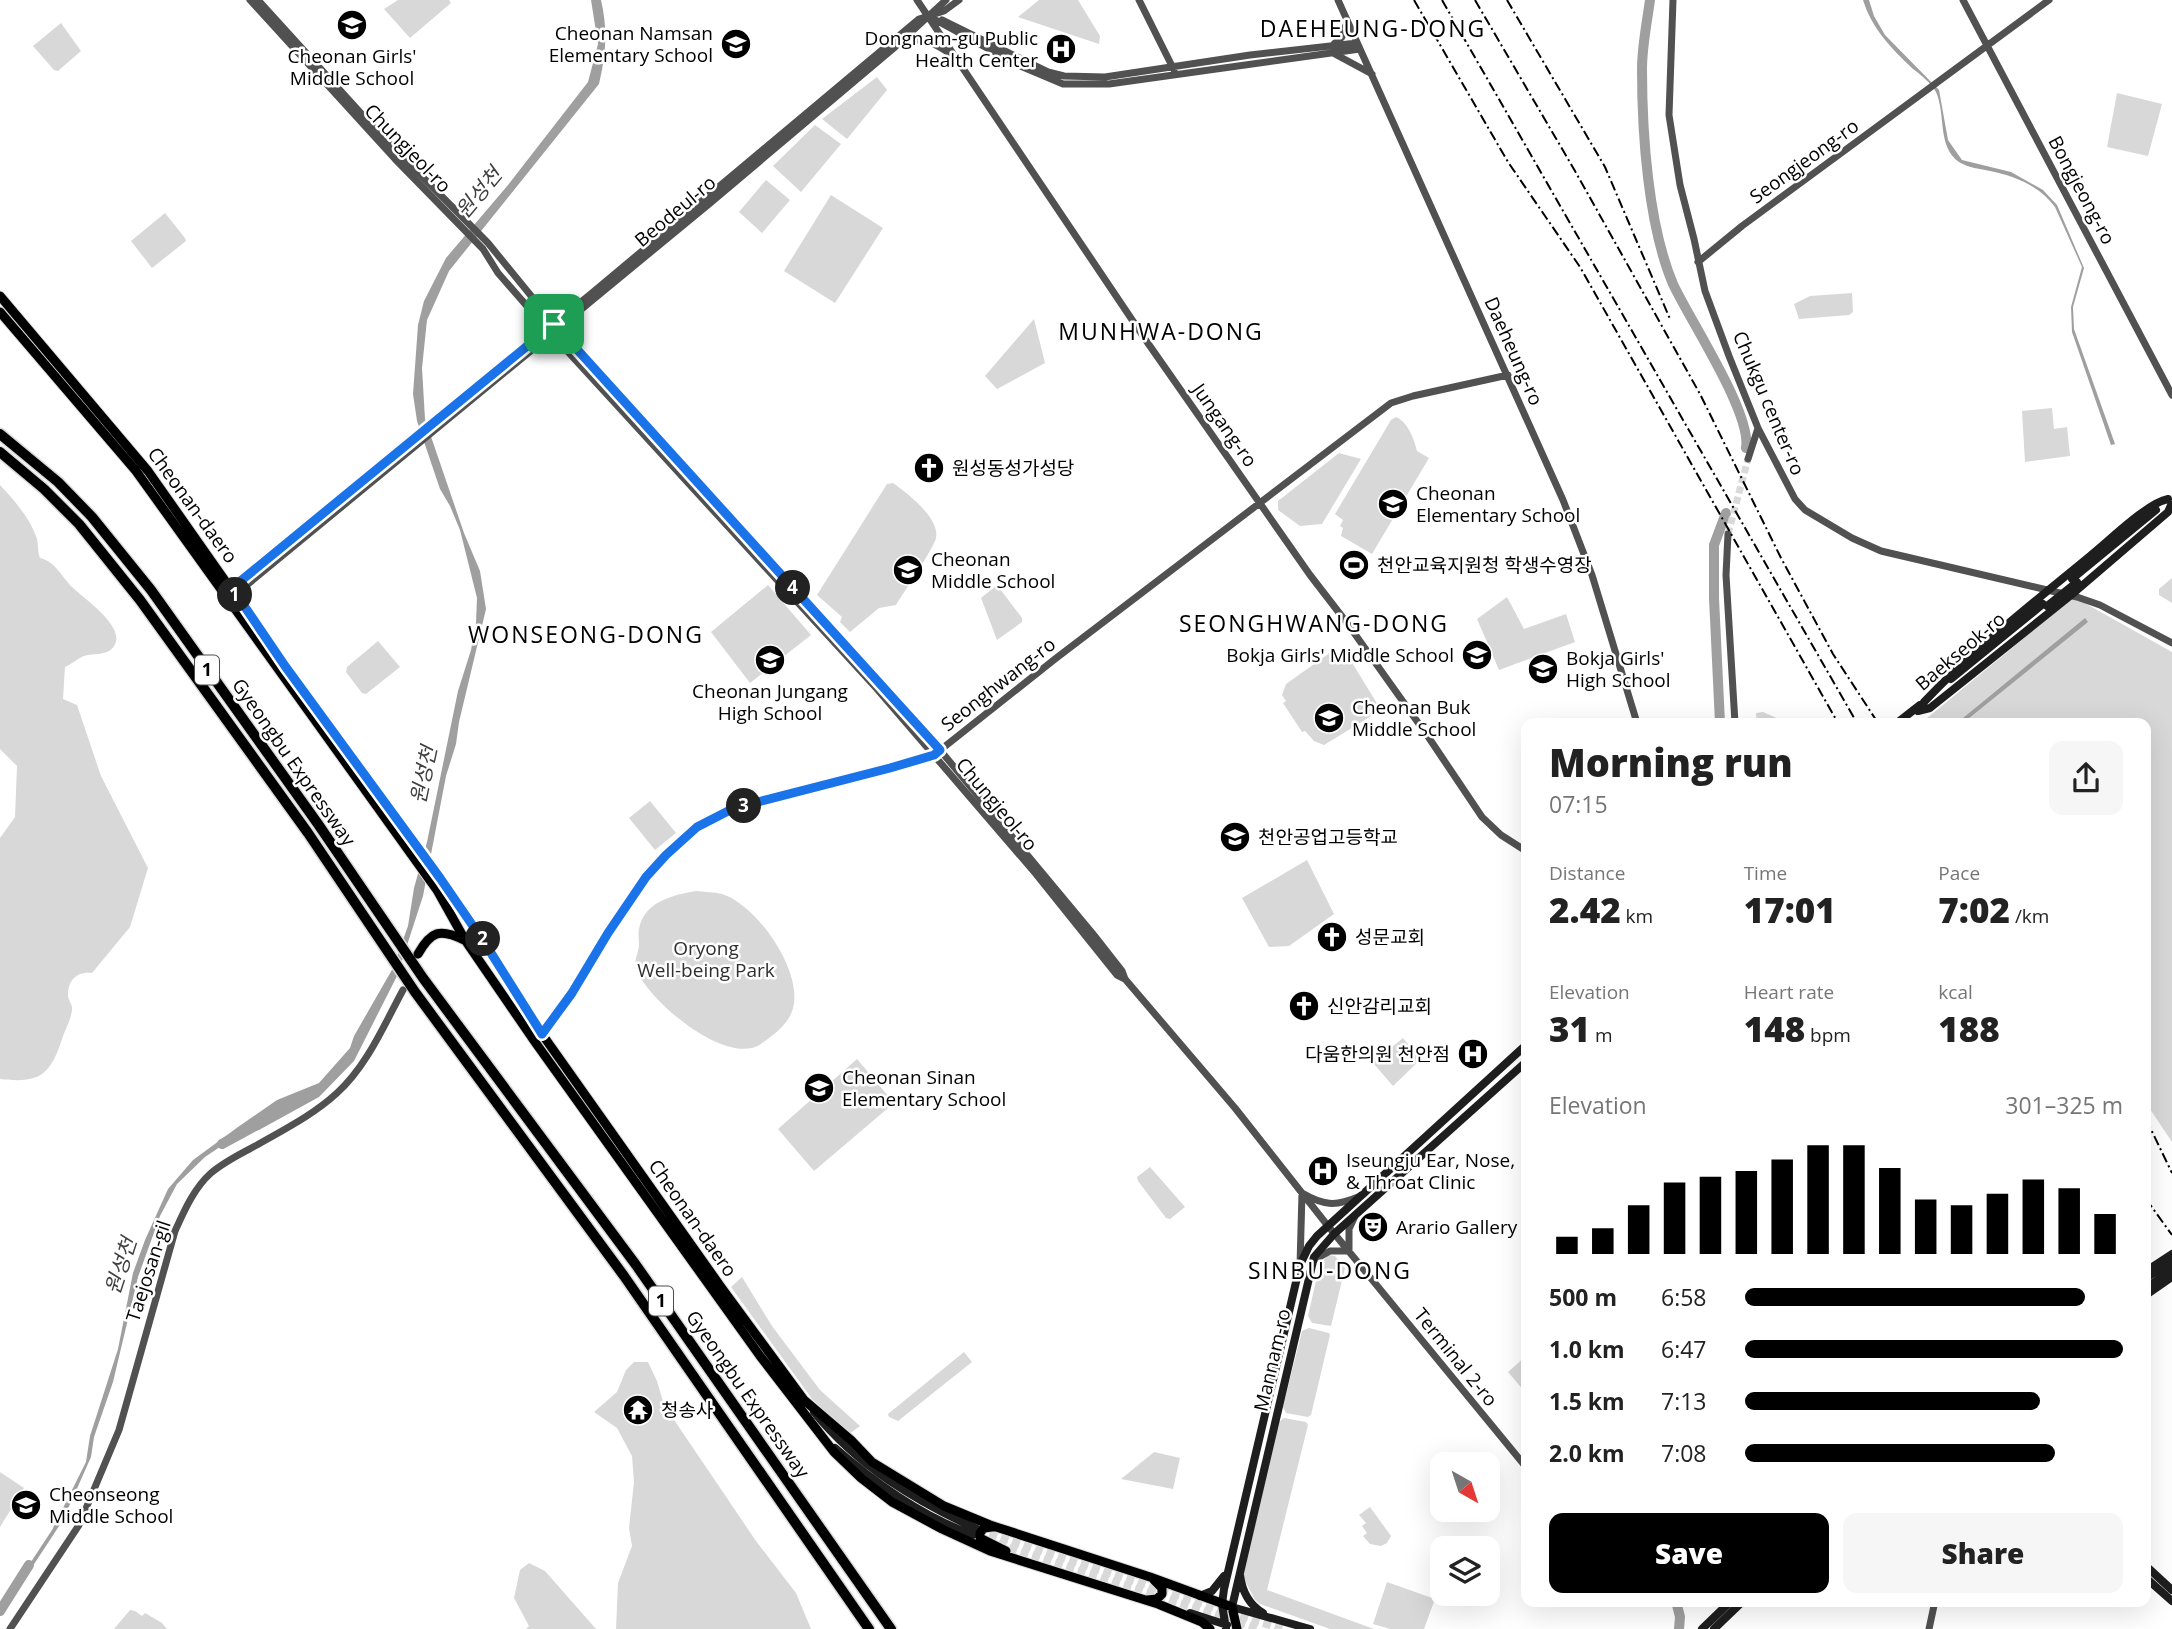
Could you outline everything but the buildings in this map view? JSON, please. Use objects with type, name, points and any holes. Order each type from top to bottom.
[{"type":"highway","name":"Gyeongbu Expressway","points":[[0,434],[66,491],[92,517],[135,569],[318,824],[423,978],[636,1265],[891,1629]]},
{"type":"highway","name":"Gyeongbu Expressway","points":[[0,452],[44,489],[79,524],[133,591],[308,833],[381,943],[409,991],[624,1276],[869,1629]]},
{"type":"main road","name":"Cheonan-daero","points":[[0,296],[148,471],[230,594],[431,882],[465,940],[664,1224],[809,1420],[835,1448],[887,1489],[922,1511],[975,1532],[919,1501],[874,1471],[830,1432],[804,1400],[542,1034],[486,945],[418,848],[230,594],[122,452],[0,312]]},
{"type":"main road","points":[[1924,702],[1966,659],[2049,590],[2155,504],[2171,501]]},
{"type":"main road","points":[[2045,605],[2171,501]]},
{"type":"main road","points":[[1918,711],[1930,708],[2070,596],[2168,512],[2171,501]]},
{"type":"main road","name":"Baekseok-ro","points":[[1903,718],[2045,605]]},
{"type":"main road","name":"Baekseok-ro","points":[[1910,718],[2045,605]]},
{"type":"main road","points":[[418,954],[426,939],[436,933],[447,932],[465,940]]},
{"type":"main road","name":"Mannam-ro","points":[[1233,1628],[1232,1607],[1239,1572],[1313,1261],[1334,1234],[1358,1212],[1365,1199],[1521,1050]]},
{"type":"main road","name":"Mannam-ro","points":[[1233,1628],[1222,1604],[1229,1567],[1304,1254],[1328,1226],[1365,1199],[1521,1066]]},
{"type":"main road","points":[[1304,1254],[1310,1250],[1313,1261]]},
{"type":"main road","points":[[2151,1268],[2172,1254]]},
{"type":"main road","points":[[2151,1275],[2172,1261]]},
{"type":"main road","points":[[2151,1285],[2172,1270]]},
{"type":"main road","points":[[2151,1292],[2172,1277]]},
{"type":"main road","points":[[804,1400],[884,1470],[944,1506],[993,1527],[1150,1577],[1222,1604],[1306,1628]]},
{"type":"main road","points":[[809,1420],[844,1463],[892,1502],[942,1530],[979,1546],[1233,1628]]},
{"type":"main road","points":[[993,1527],[983,1529],[980,1533],[982,1540],[1060,1573]]},
{"type":"main road","points":[[1199,1596],[1216,1588],[1229,1567]]},
{"type":"main road","points":[[2151,1571],[2172,1590]]},
{"type":"main road","points":[[1239,1572],[1243,1591],[1252,1604],[1275,1619]]},
{"type":"main road","points":[[1145,1600],[1157,1599],[1162,1592],[1161,1586],[1150,1577]]},
{"type":"main road","points":[[2151,1582],[2172,1601]]},
{"type":"main road","points":[[1157,1604],[1202,1622],[1210,1629]]},
{"type":"main road","points":[[1702,1629],[1725,1607]]},
{"type":"main road","points":[[1714,1629],[1738,1607]]},
{"type":"main road","points":[[1290,1629],[1306,1628]]},
{"type":"street","name":"Chungjeol-ro","points":[[250,0],[395,159],[462,221]]},
{"type":"street","name":"Chungjeol-ro","points":[[258,0],[482,243],[553,329],[661,451],[937,752],[1235,1108],[1334,1234]]},
{"type":"street","name":"Jungang-ro","points":[[916,0],[1145,339],[1310,575],[1429,738],[1482,817],[1501,835],[1521,848]]},
{"type":"street","points":[[929,16],[946,0]]},
{"type":"street","points":[[929,16],[944,11],[959,0]]},
{"type":"street","points":[[1139,0],[1174,70]]},
{"type":"street","name":"Daeheung-ro","points":[[1338,0],[1563,500],[1592,575],[1635,718]]},
{"type":"street","name":"Chukgu center-ro","points":[[1673,0],[1669,115],[1680,185],[1695,239],[1705,291],[1758,428],[1795,499],[1805,510],[1852,538],[1903,558],[2049,590],[2100,605],[2172,643]]},
{"type":"street","name":"Bongjeong-ro","points":[[1963,0],[2172,395]]},
{"type":"street","points":[[1987,46],[2049,0]]},
{"type":"street","points":[[929,16],[972,42],[1063,84],[1109,84],[1174,70],[1334,45],[1358,46]]},
{"type":"street","points":[[929,16],[949,23],[1048,72],[1064,76],[1105,76],[1174,70],[1329,52],[1358,46]]},
{"type":"street","name":"Beodeul-ro","points":[[553,329],[929,16]]},
{"type":"street","name":"Beodeul-ro","points":[[230,594],[483,389],[886,46],[919,19],[929,16]]},
{"type":"street","points":[[1334,45],[1342,37],[1348,21]]},
{"type":"street","points":[[895,47],[920,40],[933,43],[958,60]]},
{"type":"street","points":[[958,60],[956,50],[960,41],[972,42]]},
{"type":"street","name":"Seongjeong-ro","points":[[1698,262],[1742,226],[1987,46]]},
{"type":"street","points":[[1329,52],[1372,74]]},
{"type":"street","name":"Seonghwang-ro","points":[[542,1034],[572,993],[646,877],[697,827],[734,808],[937,752],[1391,403],[1508,375]]},
{"type":"street","points":[[1748,459],[1758,428]]},
{"type":"street","points":[[1728,534],[1726,575],[1735,718]]},
{"type":"street","name":"Taejosan-gil","points":[[10,1629],[79,1525],[108,1458],[119,1430],[175,1231],[185,1209],[211,1173],[303,1119],[338,1092],[358,1069],[409,991]]},
{"type":"street","points":[[1300,1265],[1302,1193],[1328,1205],[1365,1199]]},
{"type":"street","points":[[1313,1261],[1323,1253],[1349,1251],[1349,1229],[1358,1212]]},
{"type":"street","name":"Terminal 2-ro","points":[[1334,1234],[1521,1461]]},
{"type":"street","points":[[1929,1629],[1934,1607]]},
{"type":"green space","points":[[398,0],[449,0],[451,3],[410,38],[384,9]]},
{"type":"green space","points":[[1039,0],[1078,0],[1100,36],[1099,44],[1018,17]]},
{"type":"green space","points":[[61,23],[81,51],[58,71],[54,70],[33,46]]},
{"type":"green space","points":[[877,77],[887,90],[847,139],[822,119]]},
{"type":"green space","points":[[2117,93],[2162,104],[2148,156],[2107,147]]},
{"type":"green space","points":[[815,125],[841,144],[801,192],[773,166]]},
{"type":"green space","points":[[766,180],[790,200],[762,233],[739,212]]},
{"type":"green space","points":[[831,195],[883,228],[835,303],[784,271]]},
{"type":"green space","points":[[165,213],[186,241],[152,268],[131,241]]},
{"type":"green space","points":[[1852,293],[1853,312],[1849,315],[1799,319],[1794,304],[1810,296]]},
{"type":"green space","points":[[1034,319],[1045,363],[997,389],[985,376]]},
{"type":"green space","points":[[2052,408],[2054,429],[2067,427],[2070,456],[2025,462],[2022,411]]},
{"type":"green space","points":[[1396,417],[1407,427],[1417,451],[1429,458],[1372,554],[1341,536],[1343,528],[1340,526],[1343,520],[1335,514],[1391,420]]},
{"type":"green space","points":[[1339,453],[1361,459],[1322,524],[1300,526],[1278,510],[1278,501]]},
{"type":"green space","points":[[893,483],[928,514],[936,530],[936,538],[896,605],[879,608],[850,632],[840,622],[842,617],[817,595],[887,484]]},
{"type":"green space","points":[[0,485],[29,522],[37,539],[40,558],[54,566],[72,587],[102,614],[114,630],[116,638],[111,649],[105,653],[84,656],[65,667],[63,699],[77,705],[101,776],[148,868],[130,927],[92,973],[78,975],[70,985],[68,995],[72,1006],[71,1013],[59,1049],[49,1068],[35,1078],[25,1080],[0,1079],[0,838],[15,817],[17,766],[0,749]]},
{"type":"green space","points":[[2172,578],[2172,603],[2159,595],[2159,589]]},
{"type":"green space","points":[[768,585],[811,635],[750,683],[711,632]]},
{"type":"green space","points":[[997,585],[1022,618],[1022,622],[997,640],[981,598]]},
{"type":"green space","points":[[1507,597],[1524,629],[1566,614],[1575,642],[1499,670],[1477,619]]},
{"type":"green space","points":[[2074,597],[2172,652],[2172,1142],[2151,1110],[2151,718],[1927,718]]},
{"type":"green space","points":[[378,641],[400,667],[366,694],[362,693],[346,672],[347,667]]},
{"type":"green space","points":[[1331,652],[1348,656],[1381,710],[1324,745],[1314,741],[1305,731],[1302,732],[1283,703],[1286,701],[1282,695],[1286,684]]},
{"type":"green space","points":[[1763,712],[1777,718],[1756,718],[1756,713]]},
{"type":"green space","points":[[650,801],[676,833],[655,850],[629,818]]},
{"type":"green space","points":[[1307,860],[1334,914],[1289,946],[1269,947],[1242,898]]},
{"type":"green space","name":"Oryong Well-being Park","points":[[696,891],[722,894],[750,912],[776,944],[786,963],[794,999],[791,1014],[782,1027],[761,1044],[746,1049],[729,1047],[691,1028],[657,999],[637,971],[639,929],[647,912],[660,901]]},
{"type":"green space","points":[[1403,1038],[1420,1060],[1393,1086],[1373,1063]]},
{"type":"green space","points":[[857,1059],[894,1103],[814,1171],[778,1129]]},
{"type":"green space","points":[[1150,1167],[1185,1207],[1170,1219],[1166,1218],[1138,1181],[1137,1177]]},
{"type":"green space","points":[[1329,1255],[1335,1256],[1345,1268],[1331,1326],[1312,1323],[1308,1316],[1320,1263]]},
{"type":"green space","points":[[742,1277],[772,1326],[820,1390],[860,1426],[849,1434],[812,1399],[731,1287]]},
{"type":"green space","points":[[1309,1328],[1330,1335],[1311,1415],[1308,1417],[1286,1413],[1283,1407],[1302,1331]]},
{"type":"green space","points":[[964,1352],[972,1362],[898,1421],[889,1417],[888,1414]]},
{"type":"green space","points":[[1521,1360],[1521,1387],[1508,1372]]},
{"type":"green space","points":[[634,1362],[648,1362],[664,1405],[756,1541],[796,1593],[811,1629],[616,1629],[618,1583],[632,1546],[629,1528],[634,1482],[632,1456],[617,1428],[594,1412],[617,1392],[626,1370]]},
{"type":"green space","points":[[1284,1418],[1306,1422],[1308,1425],[1267,1590],[1374,1629],[1330,1629],[1260,1604],[1243,1577],[1279,1422]]},
{"type":"green space","points":[[1154,1452],[1180,1458],[1173,1489],[1121,1479]]},
{"type":"green space","points":[[0,1472],[24,1488],[0,1527]]},
{"type":"green space","points":[[1370,1507],[1391,1536],[1387,1543],[1381,1546],[1370,1544],[1363,1536],[1367,1533],[1362,1526],[1366,1523],[1359,1515]]},
{"type":"green space","points":[[529,1563],[545,1571],[596,1629],[526,1629],[529,1626],[514,1598],[520,1570]]},
{"type":"green space","points":[[1387,1582],[1430,1597],[1430,1606],[1432,1606],[1424,1629],[1390,1629],[1373,1624]]},
{"type":"green space","points":[[130,1610],[142,1616],[145,1613],[167,1629],[114,1629]]},
{"type":"shaded area","points":[[591,0],[601,0],[605,22],[605,52],[599,84],[449,271],[427,320],[422,368],[425,419],[464,533],[480,571],[486,609],[456,744],[446,776],[423,896],[397,976],[354,1061],[319,1097],[259,1130],[242,1132],[205,1157],[177,1184],[160,1216],[138,1277],[113,1382],[94,1437],[91,1457],[63,1520],[0,1616],[0,1609],[52,1530],[86,1462],[90,1436],[118,1349],[133,1273],[168,1189],[193,1160],[238,1127],[277,1100],[319,1083],[350,1048],[354,1036],[393,968],[408,926],[458,691],[471,650],[477,598],[460,530],[440,489],[417,421],[413,394],[418,325],[424,301],[446,258],[508,185],[588,82],[598,44]]},
{"type":"shaded area","points":[[1863,0],[1869,0],[1874,16],[1885,35],[1939,90],[1948,140],[1962,160],[2011,172],[2043,190],[2057,205],[2084,268],[2073,307],[2074,329],[2115,444],[2111,445],[2072,332],[2071,307],[2082,267],[2055,207],[2042,193],[2026,183],[1967,166],[1952,156],[1945,139],[1936,92],[1883,38]]},
{"type":"shaded area","points":[[2085,618],[2088,622],[1969,718],[1963,718]]},
{"type":"waterway","points":[[1650,0],[1643,52],[1642,94],[1652,207],[1664,260],[1673,284],[1730,390],[1745,432],[1746,448]]},
{"type":"waterway","points":[[1720,718],[1714,545],[1726,513]]},
{"type":"waterway","name":"원성천","points":[[222,1144],[257,1125]]},
{"type":"waterway","name":"원성천","points":[[0,1611],[29,1565]]},
{"type":"waterway","points":[[1678,1607],[1679,1629]]},
{"type":"tunnel","points":[[1728,534],[1748,459]]},
{"type":"tunnel","points":[[978,1530],[1282,1629]]},
{"type":"tunnel","points":[[998,1544],[1259,1629]]},
{"type":"railway","points":[[1414,0],[1508,162],[1580,267],[1835,718]]},
{"type":"railway","points":[[1442,0],[1854,718]]},
{"type":"railway","points":[[1475,0],[1700,394],[1781,558],[1833,654],[1875,718]]},
{"type":"railway","points":[[1507,0],[1605,167],[1670,319]]},
{"type":"railway","points":[[2151,1129],[2172,1173]]},
{"type":"railway","points":[[2151,1206],[2172,1235]]},
{"type":"place","name":"Cheonan Girls' Middle School","points":[[352,25]]},
{"type":"place","name":"Cheonan Namsan Elementary School","points":[[736,44]]},
{"type":"place","name":"Dongnam-gu Public Health Center","points":[[1061,49]]},
{"type":"place","name":"원성동성가성당","points":[[929,468]]},
{"type":"place","name":"Cheonan Elementary School","points":[[1393,504]]},
{"type":"place","name":"천안교육지원청 학생수영장","points":[[1354,565]]},
{"type":"place","name":"Cheonan Middle School","points":[[908,570]]},
{"type":"place","name":"Bokja Girls' Middle School","points":[[1477,655]]},
{"type":"place","name":"Cheonan Jungang High School","points":[[770,660]]},
{"type":"place","name":"Bokja Girls' High School","points":[[1543,669]]},
{"type":"place","name":"Cheonan Buk Middle School","points":[[1329,718]]},
{"type":"place","name":"천안공업고등학교","points":[[1235,837]]},
{"type":"place","name":"성문교회","points":[[1332,937]]},
{"type":"place","name":"신안감리교회","points":[[1304,1006]]},
{"type":"place","name":"다움한의원 천안점","points":[[1473,1054]]},
{"type":"place","name":"Cheonan Sinan Elementary School","points":[[819,1088]]},
{"type":"place","name":"Iseungju Ear, Nose, & Throat Clinic","points":[[1323,1171]]},
{"type":"place","name":"Arario Gallery","points":[[1373,1227]]},
{"type":"place","name":"청송사","points":[[638,1410]]},
{"type":"place","name":"Cheonseong Middle School","points":[[26,1505]]},
{"type":"district","name":"DAEHEUNG-DONG","points":[[1373,29]]},
{"type":"district","name":"MUNHWA-DONG","points":[[1161,332]]},
{"type":"district","name":"SEONGHWANG-DONG","points":[[1314,624]]},
{"type":"district","name":"WONSEONG-DONG","points":[[586,635]]},
{"type":"district","name":"SINBU-DONG","points":[[1330,1271]]},
{"type":"route","points":[[554,324],[940,750],[934,755],[890,768],[734,808],[697,827],[646,877],[572,993],[542,1034],[486,945],[415,842],[285,666],[232,588],[554,324]]}]
